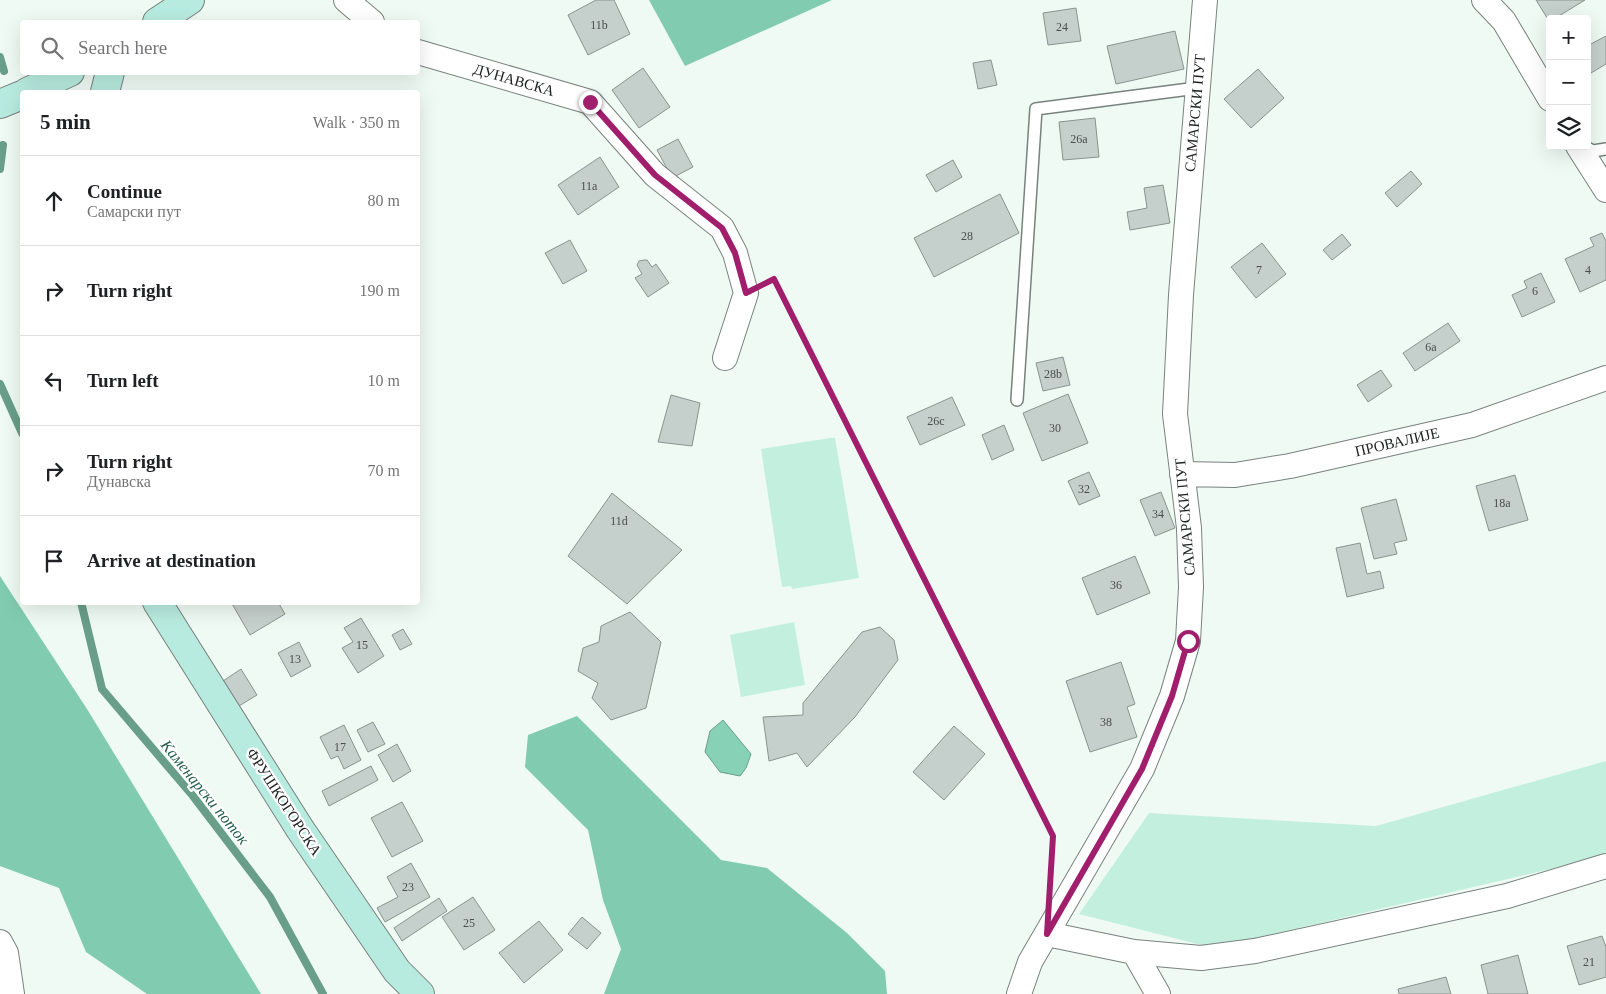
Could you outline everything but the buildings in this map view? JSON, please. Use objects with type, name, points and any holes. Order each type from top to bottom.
[{"type":"street","points":[[160,20],[190,0]]},
{"type":"street","points":[[346,0],[370,20]]},
{"type":"street","name":"САМАРСКИ ПУТ","points":[[1018,994],[1030,962],[1142,769],[1172,696],[1188,641],[1191,587],[1188,528],[1175,414],[1181,295],[1205,0]]},
{"type":"street","points":[[1484,0],[1504,21],[1546,92]]},
{"type":"street","name":"ДУНАВСКА","points":[[420,53],[590,102],[655,175],[722,228],[735,253],[746,293]]},
{"type":"street","points":[[38,90],[65,75]]},
{"type":"street","points":[[106,90],[109,75]]},
{"type":"street","points":[[0,104],[20,97]]},
{"type":"street","points":[[1581,150],[1606,190]]},
{"type":"street","points":[[725,358],[746,293]]},
{"type":"street","name":"ПРОВАЛИЈЕ","points":[[1182,474],[1235,475],[1290,466],[1472,424],[1606,378]]},
{"type":"street","name":"ФРУШКОГОРСКА","points":[[159,605],[311,844],[398,971],[420,994]]},
{"type":"street","points":[[1047,934],[1134,952],[1201,958],[1255,951],[1507,896],[1606,866]]},
{"type":"street","points":[[0,942],[6,953],[12,994]]},
{"type":"street","points":[[1134,952],[1158,994]]},
{"type":"lane","points":[[1017,400],[1036,109],[1197,88]]},
{"type":"lane","points":[[1591,150],[1606,149]]},
{"type":"path","points":[[746,293],[774,279],[1053,836],[1051,876]]},
{"type":"shaded area","points":[[649,0],[832,0],[685,66]]},
{"type":"shaded area","points":[[835,438],[859,578],[792,589],[791,586],[782,587],[761,449]]},
{"type":"shaded area","points":[[0,576],[87,709],[261,994],[147,994],[86,952],[59,888],[0,866]]},
{"type":"shaded area","points":[[794,622],[805,685],[741,697],[730,635]]},
{"type":"shaded area","points":[[577,716],[721,860],[767,868],[847,933],[885,971],[887,994],[604,994],[621,949],[603,900],[588,830],[525,767],[528,735]]},
{"type":"shaded area","points":[[723,720],[751,754],[746,768],[740,776],[720,772],[705,752],[710,731]]},
{"type":"shaded area","points":[[1606,761],[1606,856],[1213,948],[1079,914],[1149,813],[1376,826]]},
{"type":"waterway","name":"Каменарски поток","points":[[0,57],[4,71]]},
{"type":"waterway","name":"Каменарски поток","points":[[0,169],[3,145]]},
{"type":"waterway","name":"Каменарски поток","points":[[0,384],[20,429]]},
{"type":"waterway","name":"Каменарски поток","points":[[82,605],[102,689],[193,796],[270,897],[323,994]]},
{"type":"route","points":[[590,102],[655,175],[722,228],[735,253],[746,293],[774,279],[1053,836],[1047,934],[1142,769],[1172,696],[1188,641]]}]
